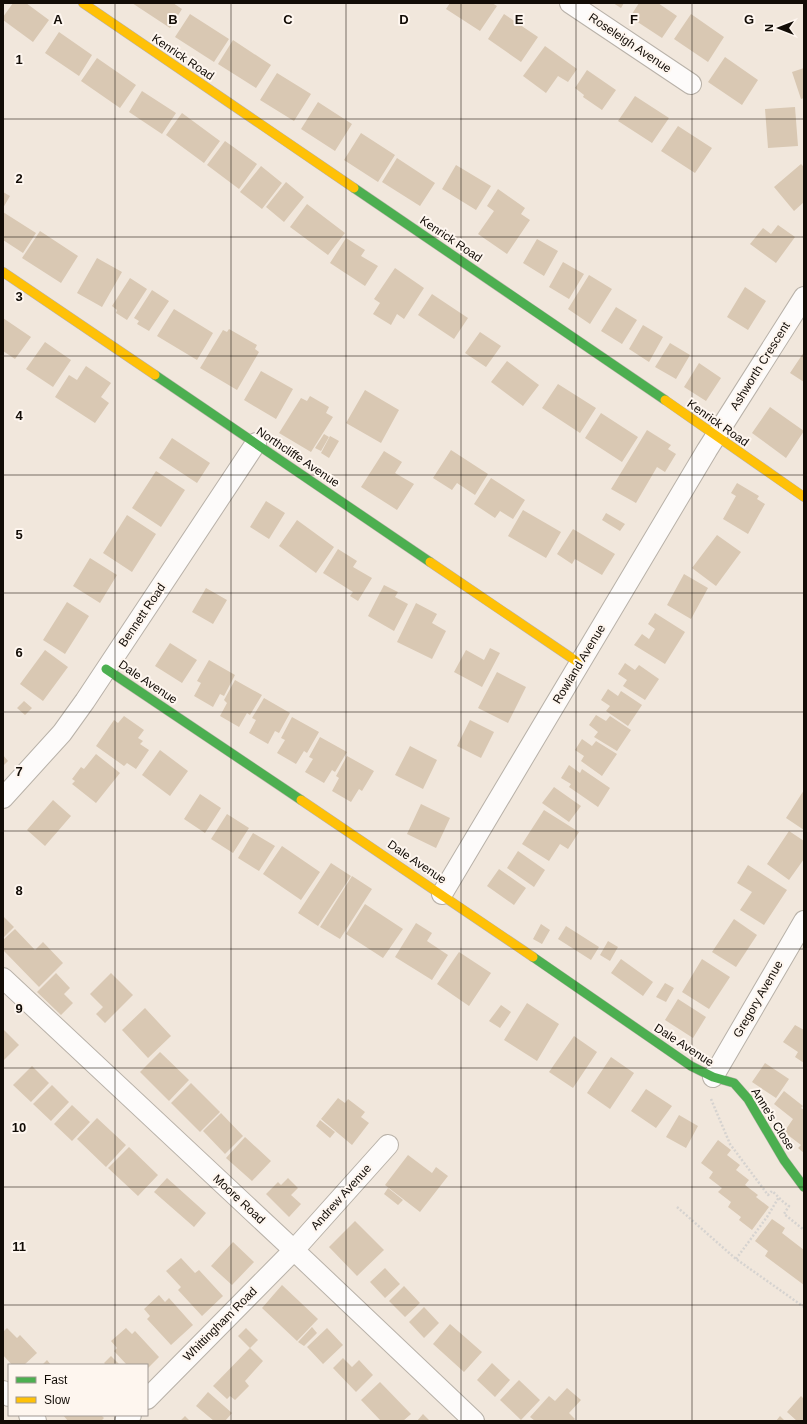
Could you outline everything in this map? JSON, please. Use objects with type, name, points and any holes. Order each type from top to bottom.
[{"type":"street","name":"Kenrick Road","points":[[83,3],[716,435],[804,497]]},
{"type":"street","name":"Roseleigh Avenue","points":[[570,3],[691,84]]},
{"type":"street","name":"Northcliffe Avenue","points":[[3,272],[580,663]]},
{"type":"street","name":"Ashworth Crescent","points":[[716,435],[804,297]]},
{"type":"street","name":"Rowland Avenue","points":[[442,894],[716,435]]},
{"type":"street","name":"Bennett Road","points":[[3,798],[62,733],[256,443]]},
{"type":"street","name":"Dale Avenue","points":[[106,669],[442,894],[691,1066],[712,1077]]},
{"type":"street","name":"Gregory Avenue","points":[[712,1077],[804,921]]},
{"type":"street","name":"Moore Road","points":[[3,978],[294,1250],[474,1421]]},
{"type":"street","name":"Anne's Close","points":[[712,1077],[734,1083],[748,1099],[784,1160],[804,1187]]},
{"type":"street","name":"Andrew Avenue","points":[[294,1250],[388,1145]]},
{"type":"street","name":"Whittingham Road","points":[[148,1397],[294,1250]]},
{"type":"path","points":[[710,1097],[730,1144],[768,1196],[772,1191],[781,1201],[789,1206],[784,1214],[804,1230]]},
{"type":"path","points":[[736,1258],[767,1217],[779,1197]]},
{"type":"path","points":[[677,1207],[736,1258],[804,1308]]},
{"type":"building","points":[[13,3],[26,3],[49,20],[33,42],[3,20],[3,17]]},
{"type":"building","points":[[132,3],[173,3],[182,9],[170,28]]},
{"type":"building","points":[[450,3],[492,3],[497,6],[480,31],[446,9]]},
{"type":"building","points":[[613,3],[624,3],[621,8]]},
{"type":"building","points":[[639,3],[658,3],[677,16],[662,38],[630,17]]},
{"type":"building","points":[[190,14],[229,39],[214,62],[175,37]]},
{"type":"building","points":[[504,14],[538,37],[521,62],[488,39]]},
{"type":"building","points":[[691,14],[724,37],[708,62],[674,39]]},
{"type":"building","points":[[59,32],[92,55],[79,76],[45,53]]},
{"type":"building","points":[[233,40],[271,65],[256,88],[218,64]]},
{"type":"building","points":[[545,46],[577,69],[568,82],[558,76],[546,93],[523,76]]},
{"type":"building","points":[[725,57],[758,80],[742,105],[708,82]]},
{"type":"building","points":[[97,58],[136,85],[120,108],[81,81]]},
{"type":"building","points":[[804,68],[804,98],[801,99],[792,72]]},
{"type":"building","points":[[587,70],[616,90],[602,110],[583,97],[584,95],[575,88]]},
{"type":"building","points":[[277,73],[311,94],[294,121],[260,100]]},
{"type":"building","points":[[142,91],[176,113],[162,134],[129,112]]},
{"type":"building","points":[[635,96],[669,118],[652,143],[618,121]]},
{"type":"building","points":[[318,102],[352,124],[335,151],[301,129]]},
{"type":"building","points":[[795,107],[798,146],[768,148],[765,109]]},
{"type":"building","points":[[182,113],[220,141],[204,163],[166,135]]},
{"type":"building","points":[[678,126],[712,148],[695,173],[661,151]]},
{"type":"building","points":[[361,133],[395,155],[378,182],[344,160]]},
{"type":"building","points":[[225,141],[257,164],[239,189],[207,165]]},
{"type":"building","points":[[397,158],[435,183],[420,206],[382,182]]},
{"type":"building","points":[[801,164],[804,167],[804,202],[794,211],[774,187]]},
{"type":"building","points":[[456,165],[491,186],[476,210],[442,189]]},
{"type":"building","points":[[261,166],[282,183],[262,209],[240,192]]},
{"type":"building","points":[[286,182],[304,197],[284,222],[266,207]]},
{"type":"building","points":[[498,189],[525,208],[521,214],[530,220],[507,254],[478,234],[494,211],[487,206]]},
{"type":"building","points":[[3,192],[10,196],[3,208]]},
{"type":"building","points":[[307,204],[345,233],[328,255],[290,227]]},
{"type":"building","points":[[3,212],[36,233],[23,253],[3,240]]},
{"type":"building","points":[[778,225],[795,237],[776,263],[750,244],[763,228],[771,234]]},
{"type":"building","points":[[40,231],[78,256],[61,283],[22,258]]},
{"type":"building","points":[[346,238],[365,250],[361,256],[378,266],[365,286],[330,263]]},
{"type":"building","points":[[537,239],[558,251],[544,276],[523,263]]},
{"type":"building","points":[[97,258],[122,272],[102,307],[77,293]]},
{"type":"building","points":[[563,262],[584,274],[569,299],[549,287]]},
{"type":"building","points":[[395,268],[424,288],[404,319],[397,314],[391,325],[373,314],[380,303],[374,299]]},
{"type":"building","points":[[589,275],[612,289],[590,324],[568,309]]},
{"type":"building","points":[[130,278],[147,289],[127,320],[116,313],[117,310],[112,306]]},
{"type":"building","points":[[745,287],[766,301],[748,330],[727,317]]},
{"type":"building","points":[[152,290],[169,301],[149,331],[137,324],[139,321],[134,318]]},
{"type":"building","points":[[432,294],[468,318],[454,339],[418,315]]},
{"type":"building","points":[[616,307],[637,320],[622,344],[601,331]]},
{"type":"building","points":[[174,309],[213,333],[197,360],[157,336]]},
{"type":"building","points":[[3,318],[31,337],[15,359],[3,351]]},
{"type":"building","points":[[643,325],[663,337],[649,362],[629,349]]},
{"type":"building","points":[[229,329],[257,345],[255,349],[259,352],[237,390],[200,368],[223,330],[227,332]]},
{"type":"building","points":[[480,332],[501,346],[486,367],[465,353]]},
{"type":"building","points":[[45,342],[71,360],[53,387],[26,369]]},
{"type":"building","points":[[670,343],[690,355],[676,379],[655,367]]},
{"type":"building","points":[[804,352],[804,382],[790,373]]},
{"type":"building","points":[[507,361],[539,385],[523,406],[491,382]]},
{"type":"building","points":[[699,363],[721,378],[706,401],[684,387]]},
{"type":"building","points":[[86,366],[111,383],[101,397],[109,403],[95,423],[55,397],[69,375],[77,380]]},
{"type":"building","points":[[261,371],[293,389],[276,419],[244,400]]},
{"type":"building","points":[[558,384],[596,408],[580,433],[542,408]]},
{"type":"building","points":[[365,390],[399,410],[381,443],[346,423]]},
{"type":"building","points":[[310,396],[329,407],[326,413],[333,417],[311,452],[279,433],[301,398],[307,401]]},
{"type":"building","points":[[770,407],[804,431],[786,458],[752,433]]},
{"type":"building","points":[[601,413],[638,437],[622,462],[585,438]]},
{"type":"building","points":[[647,430],[671,445],[668,449],[676,454],[665,472],[657,467],[636,503],[611,489]]},
{"type":"building","points":[[324,434],[329,437],[321,451],[315,448]]},
{"type":"building","points":[[330,436],[339,441],[329,458],[321,453]]},
{"type":"building","points":[[172,438],[210,463],[197,483],[159,458]]},
{"type":"building","points":[[451,450],[488,474],[475,495],[457,483],[452,490],[433,478]]},
{"type":"building","points":[[384,451],[402,462],[395,473],[414,484],[397,510],[361,487]]},
{"type":"building","points":[[156,471],[185,490],[161,527],[132,508]]},
{"type":"building","points":[[491,478],[525,500],[513,519],[500,511],[495,518],[474,504]]},
{"type":"building","points":[[737,483],[759,496],[757,499],[765,504],[748,534],[723,519],[736,496],[731,493]]},
{"type":"building","points":[[266,501],[285,513],[269,539],[250,527]]},
{"type":"building","points":[[523,510],[561,532],[546,558],[508,536]]},
{"type":"building","points":[[606,513],[625,524],[620,531],[602,520]]},
{"type":"building","points":[[127,515],[156,534],[132,572],[103,553]]},
{"type":"building","points":[[297,520],[334,547],[316,573],[279,546]]},
{"type":"building","points":[[573,529],[615,554],[602,575],[575,559],[572,564],[557,554]]},
{"type":"building","points":[[717,535],[741,552],[716,586],[692,568]]},
{"type":"building","points":[[338,549],[357,561],[353,567],[372,578],[358,601],[350,596],[353,592],[323,573]]},
{"type":"building","points":[[90,558],[117,575],[100,603],[73,586]]},
{"type":"building","points":[[684,574],[708,588],[691,619],[667,605]]},
{"type":"building","points":[[384,585],[398,592],[395,597],[408,604],[394,631],[368,616]]},
{"type":"building","points":[[206,588],[227,600],[213,624],[192,612]]},
{"type":"building","points":[[67,602],[89,616],[65,654],[43,640]]},
{"type":"building","points":[[416,603],[437,614],[432,623],[446,631],[432,659],[397,642]]},
{"type":"building","points":[[655,613],[685,632],[665,664],[634,645],[642,634],[649,639],[655,629],[648,624]]},
{"type":"building","points":[[170,643],[197,660],[182,683],[155,666]]},
{"type":"building","points":[[490,648],[500,653],[482,687],[454,672],[466,650],[484,660]]},
{"type":"building","points":[[45,650],[68,667],[43,701],[20,684]]},
{"type":"building","points":[[209,660],[235,675],[224,696],[220,694],[213,707],[194,696],[201,683],[197,681]]},
{"type":"building","points":[[625,663],[635,670],[639,665],[659,679],[645,700],[623,686],[627,680],[618,674]]},
{"type":"building","points":[[497,672],[526,687],[508,723],[478,708]]},
{"type":"building","points":[[235,680],[262,695],[250,715],[247,713],[239,727],[220,716],[227,703],[224,700]]},
{"type":"building","points":[[608,689],[618,696],[621,691],[642,705],[628,726],[606,711],[610,706],[601,700]]},
{"type":"building","points":[[264,698],[290,713],[279,733],[275,731],[268,744],[249,733],[256,720],[252,718]]},
{"type":"building","points":[[24,701],[32,708],[25,715],[17,708]]},
{"type":"building","points":[[596,715],[606,721],[610,716],[631,730],[617,751],[594,737],[598,732],[589,725]]},
{"type":"building","points":[[124,716],[144,730],[138,738],[143,741],[140,744],[149,750],[136,769],[127,763],[124,766],[96,746],[114,720],[118,723]]},
{"type":"building","points":[[292,717],[319,732],[307,753],[304,751],[296,764],[277,753],[285,740],[281,738]]},
{"type":"building","points":[[470,720],[494,732],[481,758],[457,746]]},
{"type":"building","points":[[320,737],[347,752],[335,772],[332,770],[324,783],[305,772],[313,759],[309,757]]},
{"type":"building","points":[[582,739],[592,746],[596,741],[617,754],[602,776],[581,761],[584,756],[575,750]]},
{"type":"building","points":[[410,746],[437,760],[423,789],[395,775]]},
{"type":"building","points":[[160,750],[188,771],[170,796],[142,775]]},
{"type":"building","points":[[96,754],[120,773],[96,803],[72,784],[75,781],[72,779],[81,767],[84,769]]},
{"type":"building","points":[[3,755],[8,761],[3,766]]},
{"type":"building","points":[[347,756],[374,771],[362,791],[359,789],[351,802],[332,791],[339,778],[336,776]]},
{"type":"building","points":[[569,765],[580,773],[582,769],[610,788],[598,807],[569,787],[571,784],[561,778]]},
{"type":"building","points":[[554,787],[581,806],[569,822],[542,803]]},
{"type":"building","points":[[804,790],[804,830],[786,818]]},
{"type":"building","points":[[200,794],[221,808],[205,833],[184,819]]},
{"type":"building","points":[[53,800],[71,816],[45,846],[27,830]]},
{"type":"building","points":[[421,804],[450,818],[436,848],[407,834]]},
{"type":"building","points":[[544,810],[579,832],[568,849],[560,844],[549,861],[522,844]]},
{"type":"building","points":[[227,814],[249,828],[233,853],[211,839]]},
{"type":"building","points":[[789,831],[804,841],[804,859],[789,880],[767,864]]},
{"type":"building","points":[[253,833],[275,846],[259,871],[238,858]]},
{"type":"building","points":[[282,846],[320,872],[301,900],[263,874]]},
{"type":"building","points":[[518,851],[545,870],[534,887],[507,868]]},
{"type":"building","points":[[331,863],[351,876],[318,926],[298,913]]},
{"type":"building","points":[[748,865],[787,890],[764,925],[740,910],[752,892],[737,883]]},
{"type":"building","points":[[499,869],[526,888],[514,905],[487,886]]},
{"type":"building","points":[[352,876],[372,889],[340,939],[320,927]]},
{"type":"building","points":[[365,904],[403,929],[383,958],[346,934]]},
{"type":"building","points":[[3,916],[14,927],[3,938]]},
{"type":"building","points":[[734,919],[757,935],[736,967],[712,952]]},
{"type":"building","points":[[416,923],[432,933],[427,941],[448,955],[432,980],[395,957]]},
{"type":"building","points":[[541,924],[550,930],[542,944],[533,939]]},
{"type":"building","points":[[566,926],[599,947],[591,960],[558,939]]},
{"type":"building","points":[[15,929],[35,950],[43,942],[63,963],[39,987],[3,950],[3,940]]},
{"type":"building","points":[[608,941],[618,947],[610,961],[600,955]]},
{"type":"building","points":[[459,952],[491,973],[469,1006],[437,984]]},
{"type":"building","points":[[621,959],[653,982],[643,996],[611,973]]},
{"type":"building","points":[[702,959],[730,977],[709,1009],[682,992]]},
{"type":"building","points":[[56,973],[70,988],[64,994],[73,1003],[61,1015],[37,992]]},
{"type":"building","points":[[111,973],[133,995],[105,1023],[96,1014],[103,1007],[90,994]]},
{"type":"building","points":[[665,983],[674,988],[666,1002],[656,997]]},
{"type":"building","points":[[678,999],[706,1017],[693,1038],[665,1020]]},
{"type":"building","points":[[527,1003],[559,1024],[537,1061],[504,1040]]},
{"type":"building","points":[[501,1005],[511,1012],[500,1028],[489,1021]]},
{"type":"building","points":[[145,1008],[171,1036],[148,1058],[122,1030]]},
{"type":"building","points":[[795,1025],[804,1030],[804,1063],[795,1057],[798,1052],[783,1042]]},
{"type":"building","points":[[3,1029],[19,1045],[3,1061]]},
{"type":"building","points":[[574,1036],[597,1052],[573,1088],[549,1072]]},
{"type":"building","points":[[160,1052],[189,1080],[169,1101],[140,1072]]},
{"type":"building","points":[[611,1057],[634,1073],[610,1109],[587,1093]]},
{"type":"building","points":[[765,1063],[789,1079],[776,1098],[752,1082]]},
{"type":"building","points":[[32,1066],[49,1083],[31,1102],[13,1085]]},
{"type":"building","points":[[191,1083],[220,1112],[200,1132],[171,1103]]},
{"type":"building","points":[[52,1085],[69,1102],[51,1121],[33,1104]]},
{"type":"building","points":[[646,1089],[672,1106],[656,1128],[631,1111]]},
{"type":"building","points":[[784,1091],[803,1106],[801,1108],[804,1110],[804,1153],[798,1148],[801,1145],[784,1132],[793,1119],[774,1104]]},
{"type":"building","points":[[338,1098],[345,1103],[348,1099],[365,1112],[361,1117],[369,1123],[352,1145],[321,1119]]},
{"type":"building","points":[[72,1105],[90,1122],[72,1141],[54,1124]]},
{"type":"building","points":[[221,1113],[243,1136],[225,1154],[203,1131]]},
{"type":"building","points":[[679,1115],[698,1126],[686,1148],[666,1137]]},
{"type":"building","points":[[97,1118],[126,1145],[106,1167],[77,1139]]},
{"type":"building","points":[[320,1120],[335,1132],[330,1138],[316,1126]]},
{"type":"building","points":[[245,1137],[271,1161],[252,1181],[226,1158]]},
{"type":"building","points":[[718,1140],[731,1150],[727,1155],[740,1165],[736,1170],[749,1180],[745,1185],[758,1195],[756,1197],[769,1207],[752,1230],[739,1220],[741,1217],[728,1207],[731,1202],[718,1192],[722,1188],[709,1178],[713,1172],[701,1163]]},
{"type":"building","points":[[129,1147],[158,1175],[138,1196],[108,1168]]},
{"type":"building","points":[[408,1155],[432,1173],[436,1167],[448,1176],[420,1212],[385,1185]]},
{"type":"building","points":[[167,1178],[206,1213],[194,1227],[154,1192]]},
{"type":"building","points":[[288,1178],[298,1188],[291,1195],[301,1204],[289,1217],[266,1194],[278,1182],[281,1185]]},
{"type":"building","points":[[388,1188],[403,1200],[398,1205],[384,1194]]},
{"type":"building","points":[[772,1219],[785,1228],[782,1233],[804,1250],[804,1285],[765,1256],[768,1251],[755,1241]]},
{"type":"building","points":[[355,1221],[384,1250],[357,1276],[329,1247]]},
{"type":"building","points":[[233,1242],[254,1262],[232,1285],[211,1266]]},
{"type":"building","points":[[181,1258],[195,1273],[199,1270],[223,1296],[202,1316],[178,1290],[181,1287],[166,1271]]},
{"type":"building","points":[[385,1268],[400,1284],[385,1298],[370,1282]]},
{"type":"building","points":[[282,1285],[318,1319],[297,1341],[262,1308]]},
{"type":"building","points":[[404,1286],[420,1303],[405,1317],[389,1301]]},
{"type":"building","points":[[159,1295],[165,1302],[169,1298],[193,1325],[171,1345],[147,1319],[150,1316],[144,1309]]},
{"type":"building","points":[[424,1307],[439,1323],[424,1338],[409,1322]]},
{"type":"building","points":[[450,1324],[482,1352],[464,1372],[433,1344]]},
{"type":"building","points":[[312,1327],[317,1333],[304,1346],[298,1342]]},
{"type":"building","points":[[7,1328],[17,1338],[20,1335],[37,1353],[25,1364],[11,1364],[3,1355],[3,1332]]},
{"type":"building","points":[[126,1328],[132,1334],[135,1331],[159,1357],[148,1368],[148,1364],[126,1364],[114,1351],[117,1348],[111,1341]]},
{"type":"building","points":[[246,1328],[258,1340],[250,1348],[238,1336]]},
{"type":"building","points":[[327,1328],[343,1345],[323,1364],[307,1347]]},
{"type":"building","points":[[250,1348],[263,1361],[245,1381],[249,1386],[235,1400],[230,1396],[227,1399],[213,1386]]},
{"type":"building","points":[[111,1356],[119,1364],[105,1364],[104,1363]]},
{"type":"building","points":[[343,1358],[352,1367],[359,1360],[373,1375],[356,1392],[333,1368]]},
{"type":"building","points":[[47,1360],[50,1364],[43,1364]]},
{"type":"building","points":[[492,1363],[510,1380],[495,1397],[477,1380]]},
{"type":"building","points":[[519,1380],[540,1400],[521,1420],[500,1400]]},
{"type":"building","points":[[380,1382],[411,1414],[403,1421],[381,1421],[361,1400]]},
{"type":"building","points":[[567,1388],[581,1400],[569,1413],[575,1419],[573,1421],[535,1421],[530,1417],[549,1396],[555,1401]]},
{"type":"building","points":[[208,1392],[232,1413],[225,1421],[214,1421],[196,1406]]},
{"type":"building","points":[[801,1396],[804,1399],[804,1421],[797,1421],[787,1412]]},
{"type":"building","points":[[423,1414],[430,1421],[417,1421]]},
{"type":"building","points":[[64,1416],[102,1416],[104,1418],[101,1421],[68,1421]]},
{"type":"building","points":[[185,1416],[190,1421],[180,1421]]},
{"type":"building","points":[[780,1416],[785,1421],[776,1421]]},
{"type":"traffic: fast","points":[[354,188],[665,400]]},
{"type":"traffic: fast","points":[[155,375],[430,562]]},
{"type":"traffic: fast","points":[[106,669],[301,800]]},
{"type":"traffic: fast","points":[[533,957],[691,1066],[713,1077],[734,1083],[748,1099],[784,1160],[804,1187]]},
{"type":"traffic: slow","points":[[83,3],[354,188]]},
{"type":"traffic: slow","points":[[3,272],[155,375]]},
{"type":"traffic: slow","points":[[665,400],[804,497]]},
{"type":"traffic: slow","points":[[430,562],[579,663]]},
{"type":"traffic: slow","points":[[301,800],[533,957]]}]
